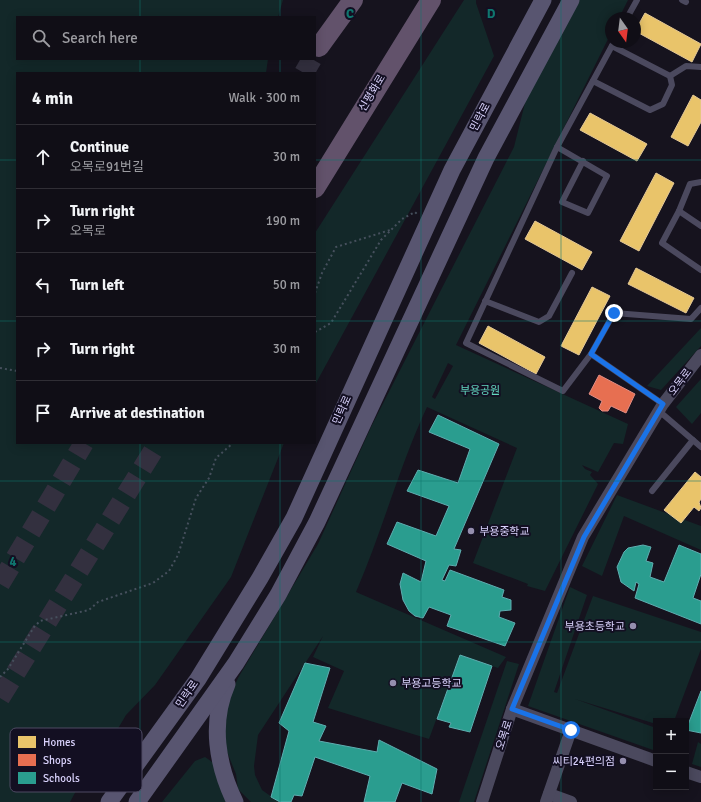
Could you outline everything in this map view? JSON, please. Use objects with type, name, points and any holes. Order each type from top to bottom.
[{"type":"highway","points":[[319,47],[353,0]]},
{"type":"highway","name":"신평화로","points":[[316,186],[431,0]]},
{"type":"main road","name":"민락로","points":[[142,756],[198,679],[260,578],[294,518],[452,170],[543,0]]},
{"type":"main road","name":"민락로","points":[[136,802],[236,663],[278,595],[317,522],[483,164],[571,0]]},
{"type":"main road","points":[[235,802],[228,788],[220,759],[217,726],[218,711],[224,691],[236,663]]},
{"type":"main road","name":"민락로","points":[[109,802],[116,792]]},
{"type":"street","name":"오목로","points":[[482,802],[512,709],[584,537],[661,408],[701,355]]},
{"type":"street","points":[[512,709],[653,760]]},
{"type":"street","points":[[571,730],[547,798],[571,802]]},
{"type":"street","points":[[689,773],[701,777]]},
{"type":"lane","points":[[630,12],[637,0]]},
{"type":"lane","points":[[611,48],[556,147],[466,343],[562,391],[591,354],[614,313],[691,319],[701,308]]},
{"type":"lane","points":[[592,81],[650,110],[663,104],[672,85],[670,76],[620,48]]},
{"type":"lane","points":[[670,76],[686,66],[701,67]]},
{"type":"lane","points":[[556,147],[583,161],[607,176],[588,213],[562,202],[583,161]]},
{"type":"lane","points":[[701,182],[690,184],[679,212],[662,243],[701,270]]},
{"type":"lane","points":[[679,212],[701,226]]},
{"type":"lane","points":[[485,301],[539,322],[549,316],[572,272]]},
{"type":"lane","points":[[591,354],[661,408],[701,447]]},
{"type":"lane","points":[[652,491],[693,440]]},
{"type":"path","points":[[316,331],[331,323],[381,240],[391,229],[402,219],[415,212],[426,226]]},
{"type":"path","points":[[316,289],[322,273],[336,247],[391,229]]},
{"type":"path","points":[[0,368],[16,371]]},
{"type":"path","points":[[0,677],[8,670],[40,621],[89,610],[98,602],[153,583],[169,571],[178,555],[196,498],[209,478],[216,458],[233,444]]},
{"type":"green space","points":[[0,0],[283,0],[278,16],[16,16],[16,60],[268,60],[266,72],[16,72],[16,444],[284,444],[231,577],[155,685],[126,715],[118,728],[10,728],[10,792],[75,792],[70,802],[0,802]]},
{"type":"green space","points":[[464,0],[476,0],[494,56],[316,383],[316,231]]},
{"type":"green space","name":"부용공원","points":[[578,0],[628,0],[622,12],[605,12],[605,45],[456,345],[628,424],[623,444],[614,443],[598,472],[582,465],[585,469],[592,472],[590,475],[598,484],[545,591],[527,586],[528,584],[473,563],[517,448],[427,407],[408,453],[356,592],[506,657],[498,668],[460,655],[429,739],[328,708],[344,671],[313,657],[323,636],[258,735],[254,766],[255,775],[262,790],[279,802],[251,802],[238,789],[236,774],[225,747],[225,708],[238,678],[318,544],[371,427],[514,147],[526,99]],"holes":[[[448,363],[453,366],[435,399],[432,397]]]},
{"type":"green space","points":[[701,328],[701,346],[661,390],[647,386]]},
{"type":"green space","points":[[701,379],[701,413],[692,424],[676,407]]},
{"type":"green space","points":[[617,495],[701,526],[701,550],[624,516],[602,576],[582,566]]},
{"type":"green space","points":[[570,587],[587,595],[554,692],[557,693],[593,596],[701,632],[701,649],[675,718],[653,718],[653,723],[575,699],[653,727],[653,750],[528,706]]},
{"type":"green space","points":[[507,661],[519,664],[474,802],[459,802]]},
{"type":"green space","points":[[698,742],[701,744],[701,767],[692,764]]},
{"type":"green space","points":[[205,757],[215,764],[243,802],[162,802],[195,761]]},
{"type":"building: Homes","points":[[645,13],[701,44],[692,62],[641,34],[641,20]]},
{"type":"building: Homes","points":[[693,95],[701,100],[701,122],[688,146],[671,137]]},
{"type":"building: Homes","points":[[590,113],[647,144],[637,161],[580,130]]},
{"type":"building: Homes","points":[[656,173],[674,183],[639,251],[620,241]]},
{"type":"building: Homes","points":[[535,221],[592,252],[582,270],[525,239]]},
{"type":"building: Homes","points":[[636,268],[694,298],[686,313],[628,284]]},
{"type":"building: Homes","points":[[592,287],[610,296],[579,355],[561,346]]},
{"type":"building: Homes","points":[[488,326],[545,357],[536,374],[479,343]]},
{"type":"building: Homes","points":[[695,472],[701,477],[701,499],[699,502],[701,508],[699,511],[694,507],[681,523],[664,510]]},
{"type":"building: Shops","points":[[599,375],[635,394],[626,413],[611,406],[608,411],[602,411],[599,408],[602,401],[589,394]]},
{"type":"building: Schools","points":[[438,415],[499,444],[454,549],[461,550],[456,566],[449,565],[442,580],[445,581],[450,570],[504,590],[502,597],[511,600],[511,610],[500,611],[499,617],[515,623],[505,646],[447,626],[451,615],[429,607],[423,618],[415,616],[409,611],[403,600],[400,584],[403,573],[421,582],[426,561],[387,544],[397,522],[436,536],[449,506],[407,491],[418,470],[458,483],[470,449],[429,432]]},
{"type":"building: Schools","points":[[643,545],[651,547],[646,561],[653,563],[650,577],[664,582],[679,545],[701,554],[701,574],[693,598],[701,601],[701,624],[635,598],[639,584],[636,582],[634,591],[621,582],[617,567],[624,552],[628,548]]},
{"type":"building: Schools","points":[[460,655],[492,666],[470,732],[449,727],[451,723],[437,719]]},
{"type":"building: Schools","points":[[305,663],[330,668],[313,722],[326,726],[319,741],[377,752],[379,740],[437,769],[432,794],[402,783],[395,802],[364,802],[370,776],[315,757],[302,796],[294,795],[291,802],[280,802],[271,797],[289,731],[279,723]]},
{"type":"building: Schools","points":[[701,691],[701,733],[689,731],[689,722]]},
{"type":"tunnel","points":[[305,72],[311,60]]},
{"type":"tunnel","points":[[0,584],[83,444]]},
{"type":"tunnel","points":[[0,698],[157,444]]},
{"type":"place","name":"부용중학교","points":[[471,531]]},
{"type":"place","name":"부용초등학교","points":[[633,626]]},
{"type":"place","name":"부용고등학교","points":[[393,683]]},
{"type":"place","name":"씨티24편의점","points":[[623,761]]},
{"type":"route","points":[[571,730],[512,709],[584,537],[608,494],[663,404],[591,354],[614,313]]}]
